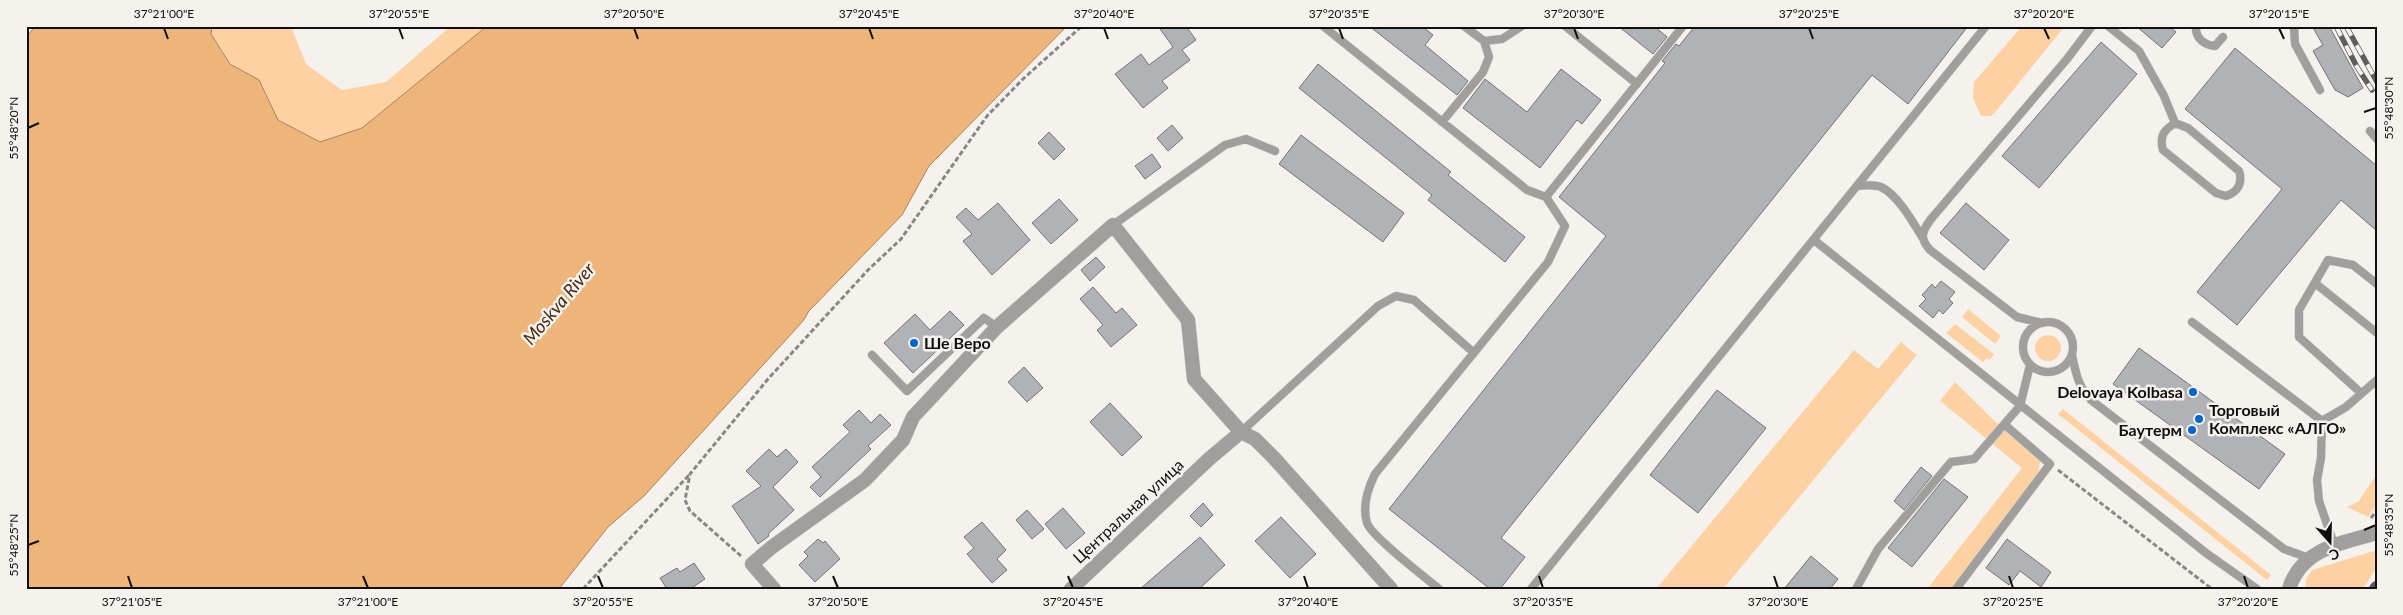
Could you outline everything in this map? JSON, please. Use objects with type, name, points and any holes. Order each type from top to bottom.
[{"type":"street","points":[[774,589],[752,564],[772,547],[865,480],[903,440],[913,417],[997,327],[1113,225],[1188,320],[1194,379],[1241,432],[1254,440],[1274,458],[1391,589]]},
{"type":"street","name":"Центральная улица","points":[[1071,589],[1209,459],[1241,432]]},
{"type":"street","points":[[2288,589],[2293,577],[2309,558],[2334,544],[2377,533]]},
{"type":"lane","points":[[1323,26],[1528,190],[1546,197],[1565,226],[1548,262],[1375,474],[1367,491],[1365,508],[1368,524],[1378,536],[1439,589]]},
{"type":"lane","points":[[1442,122],[1483,72],[1488,57],[1484,41],[1464,26]]},
{"type":"lane","points":[[1484,41],[1502,39],[1522,26]]},
{"type":"lane","points":[[1565,26],[1637,84]]},
{"type":"lane","points":[[1546,197],[1683,26]]},
{"type":"lane","points":[[1531,589],[1986,26]]},
{"type":"lane","points":[[1922,236],[1923,230],[1931,220],[2067,59],[2092,26]]},
{"type":"lane","points":[[2108,26],[2139,51],[2164,96],[2175,122],[2188,128],[2239,171],[2240,184],[2237,189],[2226,196],[2216,194],[2163,150],[2161,136],[2175,122]]},
{"type":"lane","points":[[2196,26],[2199,37],[2210,46],[2215,46],[2223,37]]},
{"type":"lane","points":[[2294,26],[2295,44],[2320,90]]},
{"type":"lane","points":[[2370,131],[2377,139]]},
{"type":"lane","points":[[1113,225],[1225,145],[1246,139],[1276,150]]},
{"type":"lane","points":[[1857,186],[1871,185],[1882,188],[1904,209],[1930,250],[2004,309],[2026,321],[2051,322],[2069,332],[2074,347],[2072,356],[2068,363],[2057,371],[2046,372],[2037,370],[2030,365],[2025,356],[2024,343],[2026,335],[2033,327],[2042,323]]},
{"type":"lane","points":[[1814,240],[2206,554],[2257,589]]},
{"type":"lane","points":[[2361,393],[2299,337],[2299,310],[2328,260],[2354,265],[2377,284]]},
{"type":"lane","points":[[2315,283],[2377,332]]},
{"type":"lane","points":[[1241,432],[1378,306],[1396,296],[1414,300],[1474,353]]},
{"type":"lane","points":[[872,355],[907,391],[984,318],[997,327]]},
{"type":"lane","points":[[2192,322],[2322,421]]},
{"type":"lane","points":[[2072,356],[2077,381],[2082,391],[2091,400],[2284,549],[2309,558]]},
{"type":"lane","points":[[1856,589],[1878,549],[1950,462],[1974,459],[2020,406],[2030,365]]},
{"type":"lane","points":[[2322,421],[2346,407],[2377,380]]},
{"type":"lane","points":[[2322,421],[2321,458],[2318,480],[2319,501],[2334,544]]},
{"type":"lane","points":[[1956,589],[2050,464],[2005,425]]},
{"type":"path","points":[[583,589],[690,474],[768,379],[868,270],[901,239],[987,116],[1023,79],[1082,26]]},
{"type":"path","points":[[2050,464],[2212,589]]},
{"type":"path","points":[[690,474],[685,500],[690,511],[720,540],[752,564]]},
{"type":"shaded area","points":[[212,26],[291,26],[306,64],[342,90],[386,82],[451,26],[487,26],[362,128],[320,142],[278,120],[259,81],[231,64],[211,34]]},
{"type":"shaded area","points":[[2022,26],[2065,26],[1997,110],[1991,116],[1981,116],[1973,98],[1974,82]]},
{"type":"shaded area","points":[[1968,309],[2001,336],[1995,344],[1962,317]]},
{"type":"shaded area","points":[[1955,324],[1994,354],[1990,360],[1987,358],[1983,362],[1946,333]]},
{"type":"shaded area","points":[[2048,335],[2057,339],[2061,348],[2057,357],[2048,361],[2039,357],[2035,348],[2039,339]]},
{"type":"shaded area","points":[[1901,342],[1917,355],[1723,589],[1656,589],[1854,350],[1878,369]]},
{"type":"shaded area","points":[[1955,382],[2007,433],[2040,461],[2038,477],[1953,589],[1927,589],[2022,468],[1940,401]]},
{"type":"shaded area","points":[[2063,409],[2271,575],[2267,580],[2058,414]]},
{"type":"shaded area","points":[[2377,474],[2377,504],[2368,517],[2347,507],[2358,502]]},
{"type":"shaded area","points":[[2377,550],[2377,567],[2363,589],[2305,589],[2306,579],[2312,570]]},
{"type":"water","name":"Moskva River","points":[[35,26],[212,26],[211,34],[230,64],[259,80],[278,120],[320,142],[362,128],[487,26],[1067,26],[929,166],[902,215],[809,311],[803,321],[644,496],[608,527],[559,589],[26,589],[26,38]]},
{"type":"building","points":[[1158,26],[1186,26],[1196,40],[1182,50],[1190,60],[1162,81],[1168,88],[1143,108],[1115,74],[1141,54],[1149,65],[1173,47]]},
{"type":"building","points":[[1369,26],[1422,26],[1433,35],[1425,45],[1468,81],[1457,95]]},
{"type":"building","points":[[1618,26],[1654,26],[1667,37],[1653,54]]},
{"type":"building","points":[[1695,26],[1968,26],[1908,104],[1872,75],[1501,538],[1525,557],[1500,589],[1490,589],[1389,509],[1606,236],[1559,197],[1665,63],[1662,61],[1676,44],[1679,46]]},
{"type":"building","points":[[2136,26],[2169,26],[2176,32],[2162,48]]},
{"type":"building","points":[[2312,26],[2329,26],[2363,88],[2348,97],[2335,90],[2313,51],[2323,45]]},
{"type":"building","points":[[2101,42],[2137,74],[2039,188],[2002,156]]},
{"type":"building","points":[[2235,48],[2377,166],[2377,231],[2341,200],[2237,325],[2197,292],[2282,189],[2185,109]]},
{"type":"building","points":[[1318,64],[1451,172],[1448,175],[1525,237],[1505,262],[1428,200],[1432,195],[1299,88]]},
{"type":"building","points":[[1561,69],[1601,100],[1582,124],[1577,120],[1540,168],[1463,108],[1485,79],[1527,112]]},
{"type":"building","points":[[1172,125],[1183,138],[1168,151],[1157,138]]},
{"type":"building","points":[[1049,132],[1065,149],[1054,160],[1038,143]]},
{"type":"building","points":[[1301,135],[1404,213],[1383,242],[1279,164]]},
{"type":"building","points":[[1152,154],[1161,167],[1145,179],[1135,166]]},
{"type":"building","points":[[1059,199],[1078,220],[1051,244],[1032,223]]},
{"type":"building","points":[[998,203],[1030,240],[992,275],[963,241],[972,234],[956,217],[966,208],[978,220]]},
{"type":"building","points":[[1966,203],[2009,240],[1984,270],[1940,233]]},
{"type":"building","points":[[1096,257],[1105,267],[1090,281],[1081,270]]},
{"type":"building","points":[[1941,281],[1955,292],[1949,299],[1953,303],[1943,314],[1939,310],[1933,318],[1919,306],[1926,299],[1922,295],[1932,284],[1935,288]]},
{"type":"building","points":[[1093,287],[1116,313],[1122,308],[1137,325],[1111,347],[1097,330],[1103,325],[1080,299]]},
{"type":"building","name":"Ше Веро","points":[[950,311],[964,325],[913,373],[884,343],[915,314],[930,330]]},
{"type":"building","name":"Торговый Комплекс «АЛГО»","points":[[2139,348],[2285,454],[2259,489],[2113,384]]},
{"type":"building","points":[[1024,367],[1043,388],[1027,402],[1008,382]]},
{"type":"building","points":[[1717,390],[1766,428],[1698,513],[1650,475]]},
{"type":"building","points":[[1110,403],[1142,437],[1122,456],[1090,422]]},
{"type":"building","points":[[859,410],[871,423],[880,414],[891,425],[868,446],[871,449],[820,497],[810,487],[821,477],[812,467],[850,432],[843,425]]},
{"type":"building","points":[[769,449],[777,457],[786,449],[798,462],[773,487],[794,510],[768,534],[769,536],[758,544],[732,506],[761,486],[746,471]]},
{"type":"building","points":[[1921,467],[1932,476],[1904,510],[1894,501]]},
{"type":"building","points":[[1944,479],[1968,497],[1912,567],[1888,548]]},
{"type":"building","points":[[1203,503],[1213,515],[1201,527],[1190,516]]},
{"type":"building","points":[[1063,508],[1085,533],[1066,549],[1045,524]]},
{"type":"building","points":[[1027,510],[1044,529],[1032,539],[1016,520]]},
{"type":"building","points":[[1281,517],[1316,554],[1290,578],[1255,541]]},
{"type":"building","points":[[982,522],[1006,550],[997,559],[1007,570],[992,583],[967,554],[974,548],[964,537]]},
{"type":"building","points":[[1200,537],[1225,565],[1199,589],[1140,589]]},
{"type":"building","points":[[818,539],[823,543],[825,541],[840,559],[815,582],[799,565],[808,556],[804,552]]},
{"type":"building","points":[[2007,539],[2051,572],[2041,587],[2020,571],[2009,585],[1986,568]]},
{"type":"building","points":[[1811,556],[1838,579],[1830,589],[1784,589]]},
{"type":"building","points":[[694,563],[705,579],[690,589],[667,589],[660,578],[677,568],[680,572]]},
{"type":"railway","points":[[2336,26],[2357,67],[2372,90]]},
{"type":"railway","points":[[2346,26],[2377,82]]},
{"type":"place","name":"Ше Веро","points":[[914,343]]},
{"type":"place","name":"Delovaya Kolbasa","points":[[2193,392]]},
{"type":"place","name":"Торговый Комплекс «АЛГО»","points":[[2199,419]]},
{"type":"place","name":"Баутерм","points":[[2192,430]]}]
